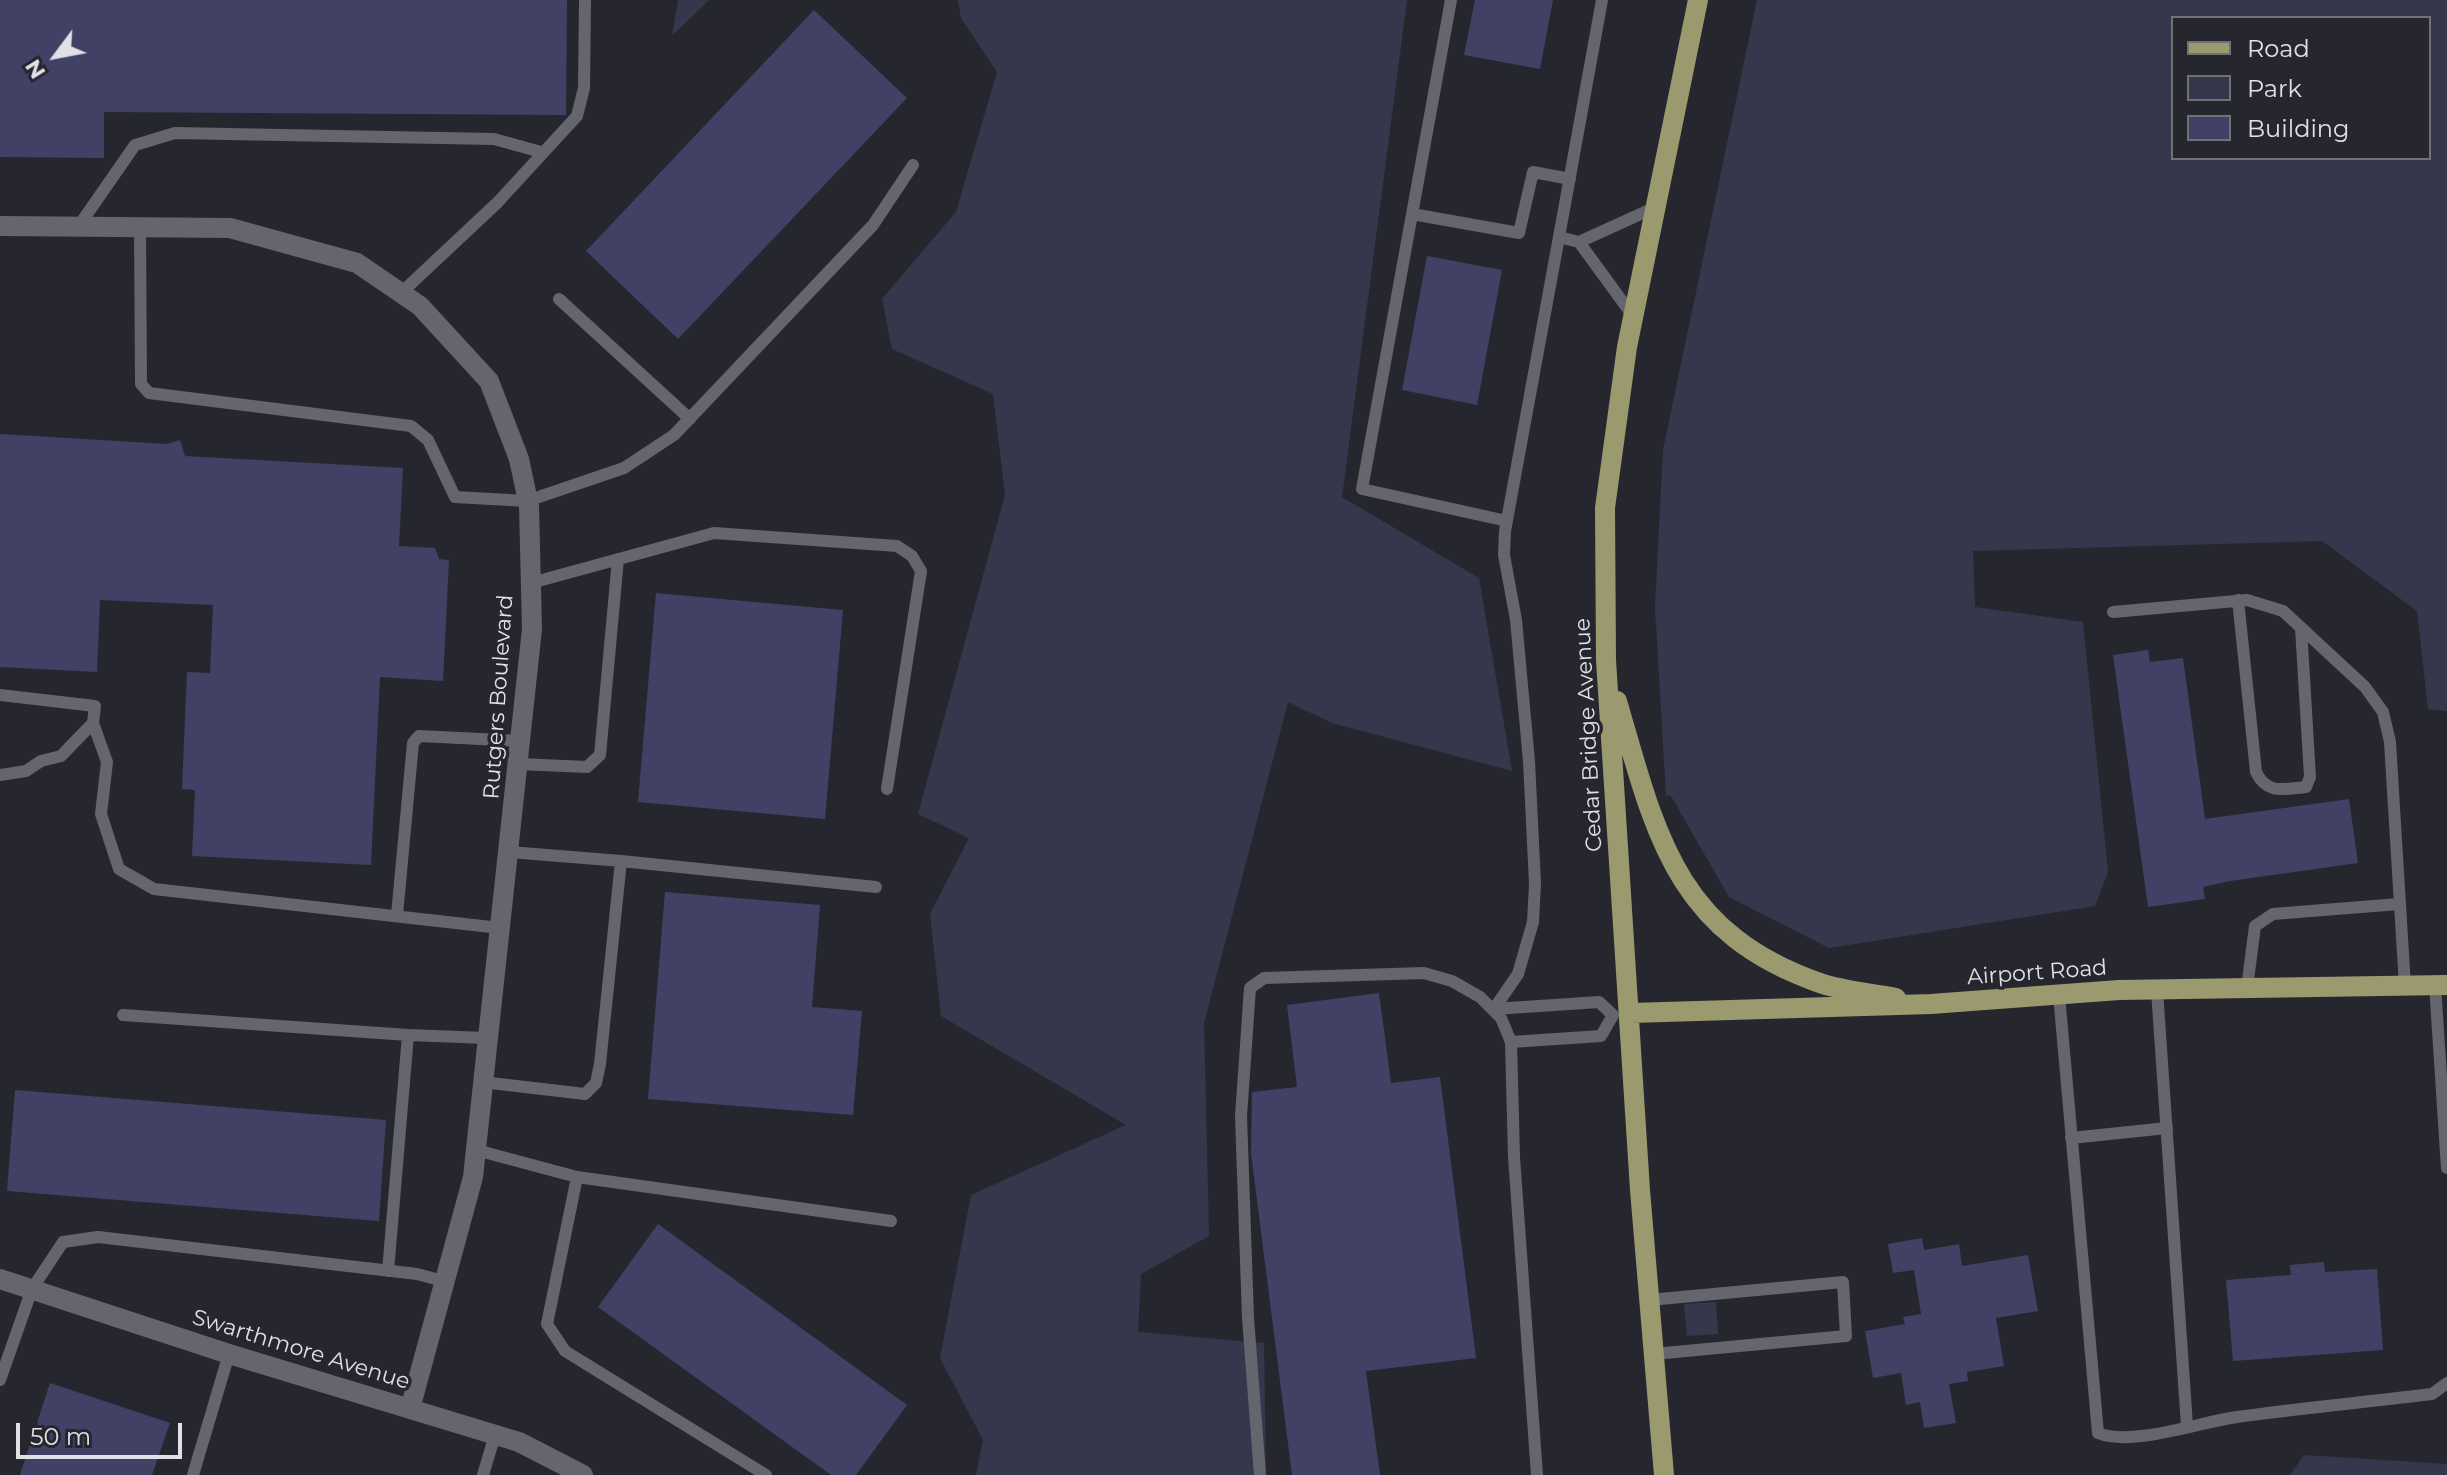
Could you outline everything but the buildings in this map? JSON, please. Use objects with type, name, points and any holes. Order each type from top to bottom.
[{"type":"main road","name":"Cedar Bridge Avenue","points":[[1664,1475],[1622,1014],[1606,660],[1605,508],[1633,316],[1698,0]]},
{"type":"main road","points":[[1606,660],[1662,847],[1691,894],[1712,918],[1751,949],[1818,982],[1931,1004]]},
{"type":"main road","name":"Airport Road","points":[[1622,1014],[1931,1004],[2157,990],[2441,985]]},
{"type":"street","name":"Rutgers Boulevard","points":[[0,226],[230,228],[290,242],[357,263],[420,306],[489,381],[519,459],[527,501],[532,629],[473,1177],[447,1282],[410,1409]]},
{"type":"street","name":"Swarthmore Avenue","points":[[0,1279],[229,1354],[519,1442],[583,1475]]},
{"type":"lane","points":[[401,293],[497,203],[577,116],[584,88],[585,0]]},
{"type":"lane","points":[[1451,0],[1362,489],[1507,521]]},
{"type":"lane","points":[[1494,1009],[1518,974],[1533,922],[1535,884],[1518,636],[1504,555],[1507,521],[1602,0]]},
{"type":"lane","points":[[78,227],[135,145],[175,133],[494,139],[541,152]]},
{"type":"lane","points":[[140,227],[141,384],[149,393],[411,426],[428,440],[455,497],[527,501],[624,468],[674,435],[873,225],[913,165]]},
{"type":"lane","points":[[1412,214],[1519,233],[1533,172],[1570,179]]},
{"type":"lane","points":[[1559,237],[1579,242],[1656,207]]},
{"type":"lane","points":[[1579,242],[1633,316]]},
{"type":"lane","points":[[559,299],[690,419]]},
{"type":"lane","points":[[531,583],[714,533],[897,546],[912,556],[921,571],[887,789]]},
{"type":"lane","points":[[519,764],[587,767],[600,755],[618,559]]},
{"type":"lane","points":[[2238,600],[2256,772],[2263,785],[2275,790],[2306,787],[2309,783],[2301,628]]},
{"type":"lane","points":[[2113,612],[2247,600],[2283,611],[2365,687],[2383,712],[2390,742],[2405,986]]},
{"type":"lane","points":[[0,695],[95,706],[93,723],[107,762],[101,814],[119,869],[154,889],[500,928]]},
{"type":"lane","points":[[0,775],[26,771],[41,761],[61,756],[93,723]]},
{"type":"lane","points":[[397,915],[413,743],[419,736],[521,741]]},
{"type":"lane","points":[[510,852],[876,887]]},
{"type":"lane","points":[[482,1082],[577,1095],[592,1091],[600,1064],[621,861]]},
{"type":"lane","points":[[2247,988],[2255,926],[2260,920],[2273,914],[2399,904]]},
{"type":"lane","points":[[1260,1475],[1248,1318],[1241,1116],[1250,988],[1264,978],[1387,972],[1424,973],[1452,981],[1494,1009],[1511,1042],[1514,1157],[1537,1475]]},
{"type":"lane","points":[[2441,985],[2447,1168]]},
{"type":"lane","points":[[2157,990],[2187,1426]]},
{"type":"lane","points":[[2059,995],[2098,1433],[2108,1437],[2432,1394],[2447,1383]]},
{"type":"lane","points":[[1494,1009],[1599,1002],[1622,1014],[1601,1036],[1511,1042]]},
{"type":"lane","points":[[123,1015],[486,1038]]},
{"type":"lane","points":[[388,1271],[408,1035]]},
{"type":"lane","points":[[2071,1138],[2167,1128]]},
{"type":"lane","points":[[476,1150],[577,1177],[891,1221]]},
{"type":"lane","points":[[577,1177],[547,1324],[565,1351],[766,1475]]},
{"type":"lane","points":[[0,1380],[32,1289],[63,1242],[98,1237],[388,1271],[447,1282]]},
{"type":"lane","points":[[1649,1300],[1843,1282],[1846,1336],[1654,1354]]},
{"type":"lane","points":[[193,1475],[229,1354]]},
{"type":"lane","points":[[483,1475],[495,1435]]},
{"type":"green space","points":[[678,0],[709,0],[672,36]]},
{"type":"green space","points":[[958,0],[1407,0],[1342,497],[1479,578],[1512,771],[1332,723],[1288,702],[1204,1023],[1209,1236],[1141,1274],[1138,1332],[1264,1343],[1266,1475],[976,1475],[983,1440],[940,1358],[971,1195],[1126,1125],[941,1016],[930,914],[969,838],[918,814],[1005,495],[993,394],[892,349],[882,299],[956,212],[997,72],[961,18]]},
{"type":"green space","points":[[1757,0],[2447,0],[2447,711],[2428,709],[2417,611],[2322,541],[1973,551],[1975,607],[2083,622],[2108,872],[2095,906],[1829,948],[1729,897],[1671,796],[1666,795],[1655,607],[1663,450]]},
{"type":"green space","points":[[1716,1302],[1718,1334],[1687,1336],[1684,1304]]},
{"type":"green space","points":[[2304,1455],[2447,1464],[2447,1475],[2290,1475]]}]
